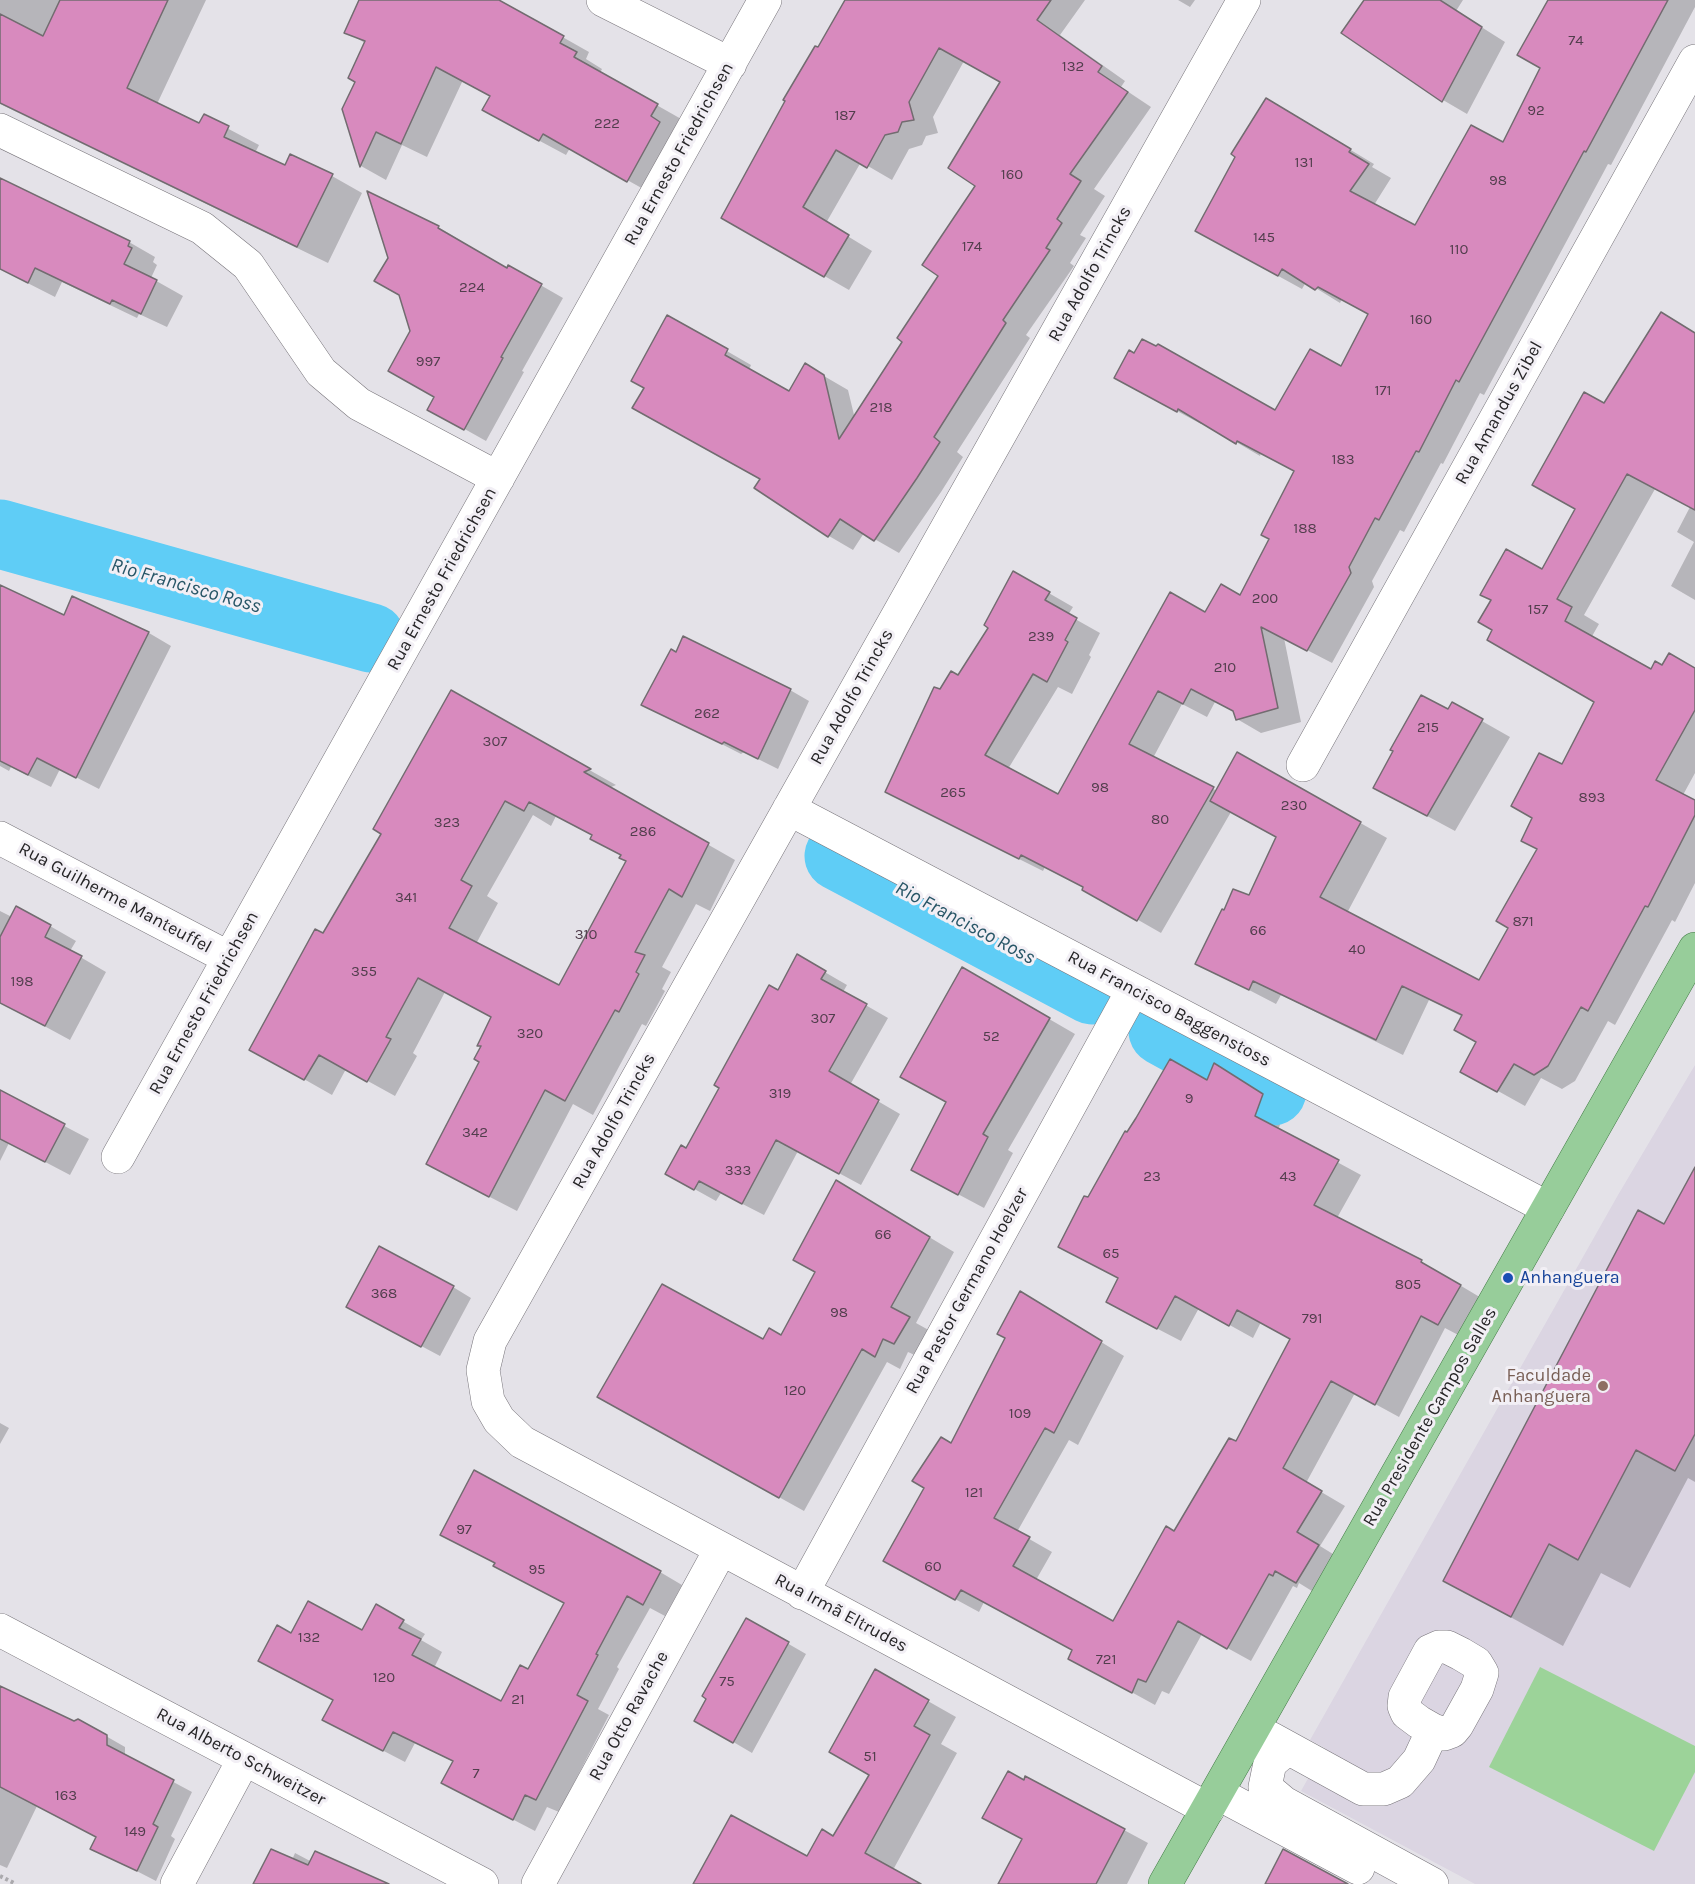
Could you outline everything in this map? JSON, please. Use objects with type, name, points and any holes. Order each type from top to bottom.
[{"type":"main road","name":"Rua Presidente Campos Salles","points":[[1165,1884],[1695,949]]},
{"type":"street","points":[[603,0],[730,63]]},
{"type":"street","name":"Rua Ernesto Friedrichsen","points":[[118,1157],[765,0]]},
{"type":"street","name":"Rua Adolfo Trincks","points":[[488,1401],[483,1370],[490,1341],[1244,0]]},
{"type":"street","name":"Rua Amandus Zibel","points":[[1303,765],[1695,60]]},
{"type":"street","points":[[0,130],[202,228],[248,265],[321,372],[328,378],[359,404],[498,478]]},
{"type":"street","name":"Rua Francisco Baggenstoss","points":[[789,809],[1548,1208]]},
{"type":"street","name":"Rua Guilherme Manteuffel","points":[[0,838],[229,958]]},
{"type":"street","name":"Rua Pastor Germano Hoelzer","points":[[802,1593],[1132,990]]},
{"type":"street","name":"Rua Irmã Eltrudes","points":[[488,1401],[499,1420],[522,1442],[802,1593],[1212,1801],[1388,1884]]},
{"type":"street","name":"Rua Otto Ravache","points":[[538,1884],[721,1549]]},
{"type":"street","name":"Rua Alberto Schweitzer","points":[[0,1630],[482,1884]]},
{"type":"street","points":[[1253,1729],[1363,1789],[1384,1789],[1400,1782],[1419,1760],[1434,1730]]},
{"type":"street","points":[[1288,1748],[1270,1763],[1265,1787],[1284,1803],[1432,1884]]},
{"type":"street","points":[[177,1884],[244,1759]]},
{"type":"path","points":[[0,1876],[16,1884]]},
{"type":"shaded area","name":"Faculdade Anhanguera","points":[[1695,1065],[1695,1884],[1475,1884],[1301,1791],[1325,1748],[1310,1740],[1618,1195]]},
{"type":"green space","points":[[1540,1667],[1695,1746],[1695,1772],[1654,1851],[1489,1767]]},
{"type":"building","points":[[60,0],[168,0],[127,88],[199,123],[204,114],[229,126],[224,137],[285,165],[290,154],[333,174],[297,247],[0,103],[0,14],[43,36]]},
{"type":"building","points":[[359,0],[499,0],[564,36],[560,43],[577,52],[574,57],[658,104],[651,116],[660,122],[627,182],[543,134],[539,141],[482,110],[490,96],[436,67],[401,144],[376,132],[360,167],[342,109],[355,82],[348,78],[365,41],[344,33]]},
{"type":"building","points":[[845,0],[1051,0],[1037,20],[1102,66],[1098,72],[1128,92],[1070,174],[1081,181],[1057,219],[1062,223],[1046,248],[1050,250],[1003,320],[1006,323],[934,437],[940,442],[874,541],[840,519],[828,537],[754,488],[760,479],[632,408],[644,388],[631,381],[667,315],[728,349],[725,355],[789,391],[805,363],[824,375],[839,439],[902,342],[897,338],[938,276],[922,265],[975,186],[948,168],[1000,82],[939,48],[909,102],[914,120],[902,122],[898,132],[885,135],[867,168],[836,150],[803,207],[849,235],[824,277],[721,218],[785,101],[783,100],[815,46],[818,47]]},
{"type":"building","points":[[1364,0],[1440,0],[1482,27],[1442,102],[1341,33]]},
{"type":"building","points":[[1548,0],[1668,0],[1459,382],[1456,380],[1419,452],[1416,451],[1379,520],[1375,518],[1349,567],[1351,573],[1307,651],[1261,627],[1278,708],[1236,720],[1233,711],[1191,689],[1183,704],[1158,691],[1129,744],[1214,787],[1137,921],[1082,890],[1083,887],[1021,855],[1019,859],[885,792],[934,687],[940,689],[951,671],[958,675],[988,628],[984,625],[1013,571],[1050,592],[1045,600],[1077,618],[1065,640],[1068,642],[1047,682],[1033,674],[985,755],[1058,794],[1170,592],[1205,612],[1221,584],[1240,595],[1269,539],[1261,535],[1294,471],[1237,441],[1236,444],[1178,409],[1177,412],[1114,378],[1129,350],[1134,353],[1142,339],[1156,346],[1158,344],[1275,410],[1310,349],[1341,366],[1368,314],[1318,287],[1315,290],[1282,269],[1278,276],[1195,231],[1235,157],[1231,154],[1266,98],[1351,149],[1349,152],[1369,164],[1350,191],[1415,225],[1471,125],[1503,142],[1540,68],[1517,55]]},
{"type":"building","points":[[0,178],[130,241],[128,246],[132,248],[124,264],[157,280],[141,314],[112,300],[110,304],[35,268],[28,283],[0,269]]},
{"type":"building","points":[[367,191],[439,226],[438,228],[507,268],[508,265],[542,284],[464,430],[427,410],[434,397],[388,371],[410,331],[399,295],[374,281],[388,258]]},
{"type":"building","points":[[1661,312],[1695,333],[1695,510],[1627,474],[1557,599],[1572,607],[1565,621],[1651,669],[1655,661],[1662,665],[1669,653],[1695,668],[1695,710],[1656,780],[1695,800],[1695,815],[1648,907],[1645,906],[1588,1011],[1581,1007],[1548,1066],[1534,1075],[1514,1064],[1497,1092],[1460,1072],[1476,1042],[1454,1030],[1462,1015],[1402,986],[1376,1040],[1253,981],[1249,990],[1195,964],[1233,889],[1249,895],[1276,837],[1210,801],[1237,752],[1361,822],[1320,897],[1479,980],[1508,928],[1496,921],[1537,849],[1521,841],[1532,818],[1511,806],[1539,753],[1562,764],[1594,702],[1487,640],[1492,630],[1478,622],[1491,600],[1480,595],[1506,549],[1542,569],[1575,509],[1532,485],[1584,392],[1604,403]]},
{"type":"building","points":[[0,585],[64,615],[72,596],[149,632],[76,778],[37,758],[28,775],[0,761]]},
{"type":"building","points":[[683,636],[791,689],[758,759],[641,705],[671,649],[676,652]]},
{"type":"building","points":[[451,690],[591,769],[584,772],[709,843],[682,897],[669,889],[635,952],[645,955],[636,972],[639,974],[619,1012],[615,1010],[565,1101],[545,1090],[489,1197],[426,1164],[479,1062],[474,1059],[481,1046],[477,1046],[491,1017],[418,978],[386,1037],[391,1039],[367,1082],[319,1055],[304,1080],[249,1050],[315,929],[323,933],[381,834],[373,829]],"holes":[[[505,801],[524,811],[529,802],[592,835],[590,839],[621,855],[619,858],[626,861],[559,985],[449,928],[472,886],[461,880]]]},
{"type":"building","points":[[1421,695],[1448,709],[1452,702],[1483,719],[1427,816],[1373,788],[1393,751],[1390,750]]},
{"type":"building","points":[[16,906],[51,925],[45,937],[82,956],[45,1026],[0,1003],[0,937]]},
{"type":"building","points":[[797,954],[826,971],[821,979],[867,1004],[829,1071],[879,1100],[839,1174],[776,1140],[742,1204],[699,1181],[694,1190],[665,1174],[681,1145],[686,1148],[719,1088],[714,1085],[769,985],[778,990]]},
{"type":"building","points":[[962,967],[1050,1018],[983,1134],[988,1137],[958,1195],[911,1170],[946,1102],[900,1077]]},
{"type":"building","points":[[1170,1059],[1207,1080],[1214,1063],[1263,1094],[1255,1116],[1339,1160],[1314,1205],[1422,1260],[1421,1262],[1461,1285],[1438,1325],[1421,1316],[1375,1405],[1331,1381],[1283,1468],[1322,1491],[1297,1532],[1319,1545],[1296,1583],[1275,1571],[1273,1576],[1269,1574],[1227,1649],[1178,1621],[1146,1682],[1138,1679],[1132,1693],[1068,1659],[1072,1650],[961,1590],[955,1600],[883,1561],[924,1488],[912,1481],[941,1437],[951,1443],[1005,1338],[997,1334],[1020,1291],[1102,1341],[1054,1433],[1045,1428],[994,1518],[1030,1537],[1013,1566],[1113,1621],[1166,1526],[1174,1531],[1229,1438],[1236,1441],[1290,1339],[1237,1310],[1229,1326],[1175,1296],[1157,1329],[1106,1302],[1118,1278],[1058,1247],[1084,1196],[1088,1197],[1125,1131],[1127,1132],[1136,1118]]},
{"type":"building","points":[[0,1090],[65,1124],[45,1162],[0,1139]]},
{"type":"building","points":[[1695,1167],[1695,1434],[1675,1471],[1636,1450],[1578,1560],[1549,1544],[1511,1617],[1443,1581],[1638,1210],[1664,1224]]},
{"type":"building","points":[[836,1180],[930,1237],[891,1307],[910,1317],[894,1344],[883,1339],[875,1357],[862,1349],[779,1498],[597,1397],[662,1284],[763,1339],[769,1328],[781,1335],[815,1272],[793,1260]]},
{"type":"building","points":[[379,1246],[454,1286],[421,1347],[346,1307]]},
{"type":"building","points":[[474,1470],[661,1571],[643,1605],[627,1596],[577,1695],[588,1701],[536,1800],[525,1795],[513,1820],[441,1783],[453,1761],[393,1732],[383,1751],[322,1720],[333,1700],[258,1661],[277,1625],[291,1633],[308,1601],[362,1630],[376,1604],[404,1620],[399,1628],[421,1639],[412,1655],[501,1701],[520,1665],[528,1669],[564,1603],[493,1566],[495,1563],[440,1535]]},
{"type":"building","points":[[746,1618],[789,1642],[733,1743],[694,1721],[706,1699],[702,1696]]},
{"type":"building","points":[[875,1669],[929,1700],[914,1726],[930,1735],[865,1853],[921,1884],[693,1884],[731,1815],[807,1856],[822,1829],[833,1836],[869,1775],[829,1752]]},
{"type":"building","points":[[0,1686],[74,1721],[78,1719],[107,1735],[107,1745],[174,1780],[153,1824],[158,1827],[137,1871],[90,1849],[96,1837],[0,1787]]},
{"type":"building","points":[[1008,1771],[1024,1780],[1025,1776],[1125,1829],[1096,1884],[998,1884],[1022,1839],[982,1818]]},
{"type":"building","points":[[271,1849],[308,1865],[315,1851],[389,1884],[253,1884]]},
{"type":"building","points":[[1283,1849],[1348,1884],[1265,1884]]},
{"type":"waterway","name":"Rio Francisco Ross","points":[[0,534],[371,638]]},
{"type":"waterway","name":"Rio Francisco Ross","points":[[839,856],[1092,990]]},
{"type":"waterway","name":"Rio Francisco Ross","points":[[1163,1031],[1272,1091]]},
{"type":"place","name":"Anhanguera","points":[[1508,1278]]},
{"type":"place","name":"Faculdade Anhanguera","points":[[1603,1386]]}]
